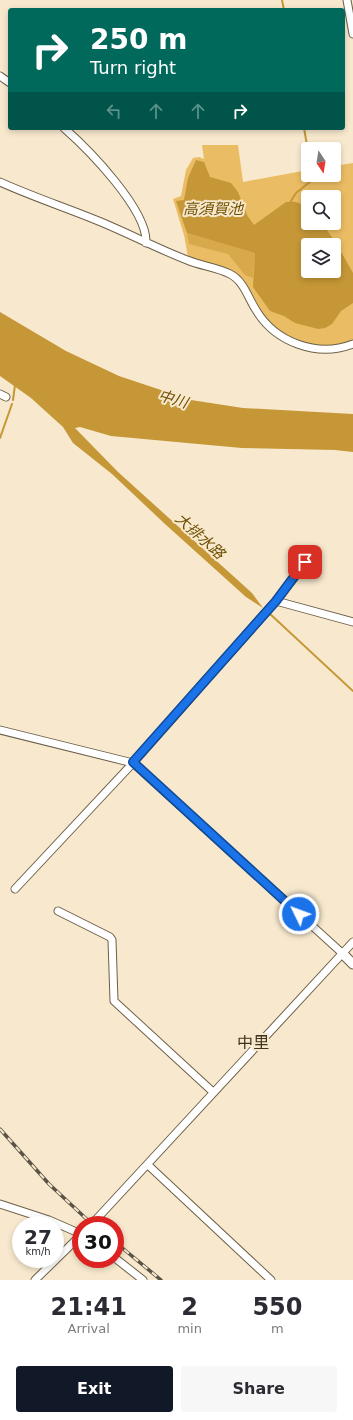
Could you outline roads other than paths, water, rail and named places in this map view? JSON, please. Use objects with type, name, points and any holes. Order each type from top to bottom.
[{"type":"street","points":[[347,0],[353,34]]},
{"type":"street","points":[[66,130],[87,150],[128,197],[145,227],[146,243]]},
{"type":"street","points":[[0,182],[97,220],[188,261],[216,268],[235,278],[241,283],[256,311],[269,328],[281,337],[304,346],[319,348],[341,348],[353,344]]},
{"type":"street","points":[[16,889],[133,762],[261,618],[308,560]]},
{"type":"street","points":[[274,603],[353,622]]},
{"type":"street","points":[[0,730],[133,762],[353,964]]},
{"type":"street","points":[[58,911],[110,937],[112,940],[114,1001],[213,1092]]},
{"type":"street","points":[[100,1216],[353,942]]},
{"type":"street","points":[[148,1165],[271,1280]]},
{"type":"street","points":[[0,1204],[49,1220],[72,1231]]},
{"type":"street","points":[[35,1280],[72,1244]]},
{"type":"street","points":[[124,1265],[143,1280]]},
{"type":"water","name":"高須賀池","points":[[196,160],[204,162],[210,177],[231,183],[238,192],[247,215],[254,225],[286,202],[293,201],[301,204],[301,230],[327,230],[332,238],[301,238],[301,278],[341,278],[341,252],[353,273],[353,303],[341,311],[332,324],[325,328],[318,329],[295,323],[284,316],[270,311],[253,287],[255,253],[187,233],[176,201],[184,200],[188,178]]},
{"type":"water","name":"中川","points":[[0,312],[66,351],[119,376],[191,400],[243,408],[353,414],[353,452],[335,450],[242,448],[111,436],[80,427],[75,428],[118,472],[252,593],[263,608],[246,597],[112,474],[73,443],[63,427],[31,398],[0,376]]},
{"type":"waterway","points":[[282,0],[284,8]]},
{"type":"waterway","points":[[304,130],[306,142]]},
{"type":"waterway","points":[[291,201],[296,193],[310,182]]},
{"type":"waterway","points":[[13,400],[15,385]]},
{"type":"waterway","points":[[0,438],[12,404]]},
{"type":"waterway","name":"大排水路","points":[[269,613],[353,691]]},
{"type":"railway","points":[[0,1129],[49,1184],[83,1216]]},
{"type":"railway","points":[[124,1249],[161,1280]]},
{"type":"district","name":"中里","points":[[253,1042]]}]
